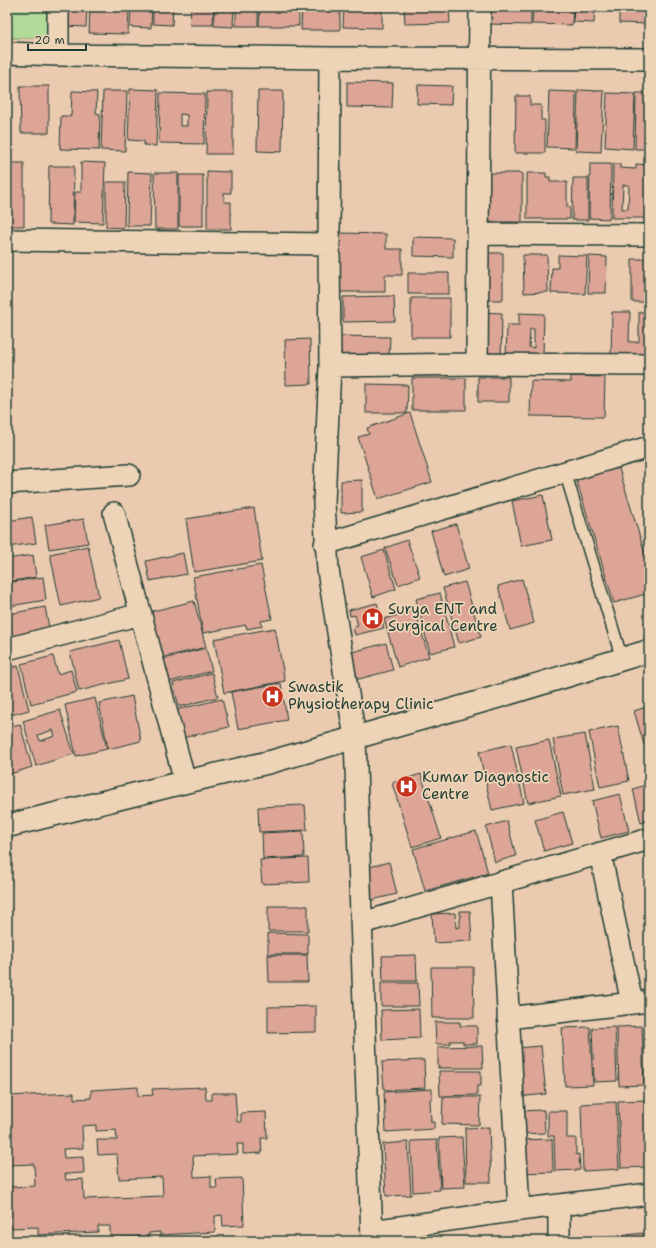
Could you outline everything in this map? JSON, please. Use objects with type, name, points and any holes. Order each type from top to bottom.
[{"type":"street","points":[[58,7],[58,55]]},
{"type":"street","points":[[477,364],[480,7]]},
{"type":"street","points":[[7,53],[58,55],[330,58],[649,59]]},
{"type":"street","points":[[330,58],[330,366],[324,503],[328,570],[355,738],[372,1236],[519,1210],[649,1194]]},
{"type":"street","points":[[478,234],[649,235]]},
{"type":"street","points":[[7,240],[329,244]]},
{"type":"street","points":[[330,366],[477,364],[649,366]]},
{"type":"street","points":[[326,544],[649,447]]},
{"type":"street","points":[[7,483],[129,476]]},
{"type":"street","points":[[114,513],[184,782]]},
{"type":"street","points":[[7,649],[140,614]]},
{"type":"street","points":[[7,826],[270,762],[490,699],[649,651]]},
{"type":"street","points":[[362,923],[649,839]]},
{"type":"street","points":[[508,1018],[641,1002],[600,853]]},
{"type":"street","points":[[500,882],[519,1210]]},
{"type":"street","points":[[559,1205],[559,1241]]},
{"type":"lane","points":[[565,472],[622,659]]},
{"type":"green space","points":[[7,7],[48,7],[47,38],[7,38]]},
{"type":"building","points":[[62,7],[87,7],[86,27],[61,26]]},
{"type":"building","points":[[90,7],[129,7],[128,34],[89,33]]},
{"type":"building","points":[[131,7],[152,7],[151,28],[130,27]]},
{"type":"building","points":[[153,7],[173,7],[172,25],[153,24]]},
{"type":"building","points":[[191,7],[214,7],[213,25],[190,25]]},
{"type":"building","points":[[214,7],[234,7],[233,27],[214,26]]},
{"type":"building","points":[[236,7],[258,7],[258,26],[236,26]]},
{"type":"building","points":[[260,7],[299,7],[299,26],[259,26]]},
{"type":"building","points":[[302,7],[340,7],[340,30],[301,30]]},
{"type":"building","points":[[344,7],[382,7],[382,28],[343,27]]},
{"type":"building","points":[[404,7],[449,7],[450,23],[405,24]]},
{"type":"building","points":[[485,7],[531,7],[531,25],[485,24]]},
{"type":"building","points":[[533,7],[573,7],[572,25],[532,24]]},
{"type":"building","points":[[574,7],[595,7],[594,23],[573,22]]},
{"type":"building","points":[[619,7],[649,7],[649,24],[619,23]]},
{"type":"building","points":[[347,82],[393,83],[392,108],[347,107]]},
{"type":"building","points":[[418,85],[452,86],[451,105],[417,104]]},
{"type":"building","points":[[20,86],[49,86],[49,133],[21,133]]},
{"type":"building","points":[[130,89],[158,90],[156,146],[144,145],[144,141],[128,140]]},
{"type":"building","points":[[578,90],[604,91],[601,152],[576,151]]},
{"type":"building","points":[[72,91],[97,92],[96,113],[100,114],[99,150],[60,149],[61,116],[71,116]]},
{"type":"building","points":[[103,91],[127,91],[125,151],[101,150]]},
{"type":"building","points":[[258,91],[283,91],[282,152],[257,151]]},
{"type":"building","points":[[549,91],[576,92],[575,148],[547,147]]},
{"type":"building","points":[[207,92],[233,92],[233,154],[206,154]]},
{"type":"building","points":[[160,93],[205,94],[204,144],[159,143]],"holes":[[[180,114],[187,115],[187,126],[180,126]]]},
{"type":"building","points":[[607,93],[635,94],[633,149],[605,147]]},
{"type":"building","points":[[636,93],[649,93],[649,149],[635,149]]},
{"type":"building","points":[[516,96],[530,96],[530,105],[541,105],[541,120],[545,120],[545,153],[515,153]]},
{"type":"building","points":[[81,162],[105,163],[103,223],[74,222],[75,192],[81,192]]},
{"type":"building","points":[[7,163],[24,163],[24,226],[7,226]]},
{"type":"building","points":[[590,164],[611,164],[610,219],[589,218]]},
{"type":"building","points":[[613,164],[620,164],[620,168],[636,169],[636,164],[649,165],[649,199],[646,199],[645,218],[612,218]],"holes":[[[623,185],[629,185],[628,209],[622,209]]]},
{"type":"building","points":[[49,166],[74,166],[73,225],[48,224]]},
{"type":"building","points":[[207,171],[231,172],[231,193],[224,193],[224,202],[231,202],[231,229],[207,229]]},
{"type":"building","points":[[128,172],[152,173],[150,226],[127,226]]},
{"type":"building","points":[[154,173],[178,173],[178,229],[155,229]]},
{"type":"building","points":[[485,173],[522,173],[522,222],[485,222]]},
{"type":"building","points":[[527,173],[546,173],[546,177],[550,177],[550,182],[567,182],[567,207],[570,207],[570,219],[527,219]]},
{"type":"building","points":[[179,175],[203,175],[203,226],[179,226]]},
{"type":"building","points":[[573,178],[588,178],[588,220],[572,220]]},
{"type":"building","points":[[106,182],[125,182],[124,228],[106,227]]},
{"type":"building","points":[[340,233],[386,234],[386,249],[402,249],[402,275],[385,275],[385,292],[339,292]]},
{"type":"building","points":[[413,237],[453,238],[453,257],[413,256]]},
{"type":"building","points":[[482,253],[503,253],[503,300],[483,300]]},
{"type":"building","points":[[523,255],[547,255],[548,292],[524,293]]},
{"type":"building","points":[[558,255],[587,256],[585,294],[551,293],[552,268],[558,268]]},
{"type":"building","points":[[589,256],[607,257],[606,293],[588,293]]},
{"type":"building","points":[[632,259],[649,259],[649,302],[632,302]]},
{"type":"building","points":[[408,273],[449,273],[449,294],[408,294]]},
{"type":"building","points":[[394,296],[395,321],[343,322],[343,297]]},
{"type":"building","points":[[411,298],[450,298],[450,337],[411,337]]},
{"type":"building","points":[[481,312],[502,313],[501,362],[480,362]]},
{"type":"building","points":[[612,312],[630,312],[629,342],[639,342],[639,312],[649,312],[648,357],[611,357]]},
{"type":"building","points":[[519,313],[544,314],[543,357],[506,356],[507,325],[519,325]],"holes":[[[530,329],[534,329],[534,348],[529,347]]]},
{"type":"building","points":[[340,336],[390,337],[389,357],[339,356]]},
{"type":"building","points":[[310,339],[311,384],[286,385],[285,340]]},
{"type":"building","points":[[571,376],[605,377],[604,417],[530,416],[531,381],[571,382]]},
{"type":"building","points":[[478,377],[509,377],[509,402],[478,402]]},
{"type":"building","points":[[412,378],[466,378],[466,410],[412,410]]},
{"type":"building","points":[[366,384],[408,385],[407,413],[366,413]]},
{"type":"building","points":[[410,413],[432,482],[378,499],[358,437],[369,434],[367,428]]},
{"type":"building","points":[[617,462],[649,567],[649,593],[614,603],[575,475]]},
{"type":"building","points":[[362,480],[362,512],[341,513],[341,481]]},
{"type":"building","points":[[543,495],[552,540],[521,546],[512,501]]},
{"type":"building","points":[[254,508],[262,561],[194,572],[186,519]]},
{"type":"building","points":[[32,517],[36,543],[7,547],[7,521]]},
{"type":"building","points":[[84,519],[88,543],[49,549],[45,525]]},
{"type":"building","points":[[456,524],[469,569],[444,577],[431,531]]},
{"type":"building","points":[[407,540],[420,577],[398,585],[385,548]]},
{"type":"building","points":[[88,546],[99,597],[61,606],[50,554]]},
{"type":"building","points":[[384,550],[396,589],[373,597],[361,557]]},
{"type":"building","points":[[183,553],[187,574],[150,581],[146,561]]},
{"type":"building","points":[[33,555],[36,577],[7,582],[7,559]]},
{"type":"building","points":[[261,565],[272,619],[261,621],[262,626],[247,629],[246,625],[203,633],[193,577]]},
{"type":"building","points":[[43,577],[46,600],[10,606],[7,583]]},
{"type":"building","points":[[522,579],[534,623],[510,630],[498,586]]},
{"type":"building","points":[[465,582],[481,637],[459,643],[443,588]]},
{"type":"building","points":[[440,593],[454,647],[430,653],[416,599]]},
{"type":"building","points":[[194,601],[206,647],[161,658],[149,612]]},
{"type":"building","points":[[377,603],[384,628],[355,635],[353,627],[358,626],[355,615],[350,616],[349,610]]},
{"type":"building","points":[[45,607],[50,633],[13,639],[9,614]]},
{"type":"building","points":[[415,610],[429,657],[398,667],[384,619]]},
{"type":"building","points":[[275,628],[285,681],[224,693],[214,639]]},
{"type":"building","points":[[119,640],[128,679],[79,691],[70,652]]},
{"type":"building","points":[[386,643],[393,670],[355,680],[348,653]]},
{"type":"building","points":[[206,648],[212,671],[169,682],[163,659]]},
{"type":"building","points":[[53,656],[58,674],[71,670],[77,692],[31,704],[21,664]]},
{"type":"building","points":[[18,666],[29,710],[7,716],[7,669]]},
{"type":"building","points":[[212,673],[218,697],[179,707],[173,683]]},
{"type":"building","points":[[281,683],[287,720],[238,729],[231,692]]},
{"type":"building","points":[[132,696],[141,741],[108,749],[99,703]]},
{"type":"building","points":[[95,698],[107,749],[76,756],[65,705]]},
{"type":"building","points":[[222,699],[229,727],[182,738],[175,710]]},
{"type":"building","points":[[649,706],[649,761],[634,711]]},
{"type":"building","points":[[60,710],[74,754],[36,766],[23,721]],"holes":[[[53,730],[55,736],[40,741],[38,735]]]},
{"type":"building","points":[[20,724],[32,767],[7,775],[7,727]]},
{"type":"building","points":[[618,726],[629,781],[600,787],[589,732]]},
{"type":"building","points":[[585,734],[595,789],[563,795],[553,739]]},
{"type":"building","points":[[549,740],[561,796],[528,803],[516,747]]},
{"type":"building","points":[[511,744],[524,803],[492,810],[479,752]]},
{"type":"building","points":[[421,774],[441,838],[412,847],[392,783]]},
{"type":"building","points":[[649,784],[649,821],[641,823],[633,789]]},
{"type":"building","points":[[620,794],[629,831],[601,838],[592,801]]},
{"type":"building","points":[[305,805],[307,830],[259,832],[258,807]]},
{"type":"building","points":[[563,812],[572,843],[544,851],[535,820]]},
{"type":"building","points":[[507,821],[516,856],[495,862],[486,827]]},
{"type":"building","points":[[303,831],[304,857],[263,859],[262,833]]},
{"type":"building","points":[[476,831],[488,873],[425,891],[413,849]]},
{"type":"building","points":[[308,858],[309,882],[262,884],[260,860]]},
{"type":"building","points":[[389,862],[397,894],[372,900],[365,868]]},
{"type":"building","points":[[268,906],[308,906],[308,931],[268,931]]},
{"type":"building","points":[[460,911],[470,911],[472,941],[434,943],[432,914],[455,913],[456,928],[460,927]]},
{"type":"building","points":[[268,933],[308,934],[308,954],[268,954]]},
{"type":"building","points":[[268,955],[307,955],[308,982],[269,982]]},
{"type":"building","points":[[416,955],[417,981],[383,981],[382,956]]},
{"type":"building","points":[[431,967],[473,967],[474,1018],[432,1018]]},
{"type":"building","points":[[381,983],[418,983],[419,1006],[381,1006]]},
{"type":"building","points":[[316,1006],[316,1032],[268,1033],[268,1007]]},
{"type":"building","points":[[419,1009],[420,1038],[382,1040],[381,1010]]},
{"type":"building","points":[[435,1022],[460,1022],[460,1026],[477,1026],[477,1044],[463,1044],[463,1041],[450,1041],[450,1044],[436,1044]]},
{"type":"building","points":[[642,1026],[644,1085],[619,1086],[617,1027]]},
{"type":"building","points":[[590,1027],[593,1085],[565,1086],[562,1028]]},
{"type":"building","points":[[615,1027],[617,1081],[594,1082],[592,1028]]},
{"type":"building","points":[[482,1046],[483,1068],[438,1068],[438,1047]]},
{"type":"building","points":[[541,1046],[546,1094],[519,1097],[515,1048]]},
{"type":"building","points":[[424,1060],[425,1088],[384,1090],[382,1062]]},
{"type":"building","points":[[439,1071],[481,1071],[481,1086],[477,1086],[477,1095],[440,1096]]},
{"type":"building","points":[[138,1087],[138,1096],[153,1095],[152,1089],[205,1087],[206,1100],[212,1100],[212,1093],[235,1093],[237,1122],[241,1122],[241,1113],[266,1112],[267,1138],[261,1138],[262,1153],[243,1154],[243,1144],[237,1144],[238,1154],[193,1156],[194,1177],[211,1176],[211,1188],[217,1188],[216,1179],[242,1178],[244,1225],[223,1226],[222,1215],[215,1216],[215,1232],[160,1235],[160,1232],[149,1233],[149,1236],[110,1238],[110,1226],[98,1226],[98,1232],[38,1235],[38,1227],[10,1228],[9,1187],[35,1186],[34,1164],[8,1165],[7,1096],[74,1093],[74,1099],[91,1098],[91,1090]],"holes":[[[96,1125],[96,1131],[116,1130],[117,1140],[97,1140],[98,1155],[117,1154],[119,1179],[162,1177],[163,1196],[84,1199],[83,1179],[66,1180],[65,1174],[84,1173],[83,1157],[64,1158],[63,1149],[83,1148],[82,1126]]]},
{"type":"building","points":[[432,1089],[432,1099],[430,1099],[431,1122],[434,1122],[434,1129],[386,1132],[384,1092]]},
{"type":"building","points":[[443,1097],[480,1097],[479,1125],[442,1124]]},
{"type":"building","points":[[648,1100],[649,1167],[621,1168],[618,1101]]},
{"type":"building","points":[[616,1102],[619,1169],[583,1171],[581,1104]]},
{"type":"building","points":[[544,1110],[545,1133],[519,1134],[518,1111]]},
{"type":"building","points":[[548,1111],[567,1111],[567,1138],[576,1138],[576,1155],[579,1154],[580,1170],[555,1171],[554,1136],[548,1136]]},
{"type":"building","points":[[489,1127],[491,1182],[466,1182],[465,1128]]},
{"type":"building","points":[[462,1137],[465,1187],[441,1188],[439,1138]]},
{"type":"building","points":[[552,1139],[553,1172],[521,1173],[519,1140]]},
{"type":"building","points":[[437,1140],[440,1190],[413,1192],[411,1141]]},
{"type":"building","points":[[408,1142],[411,1195],[386,1196],[383,1144]]},
{"type":"building","points":[[643,1233],[644,1241],[592,1241],[592,1239]]},
{"type":"place","name":"Surya ENT and Surgical Centre","points":[[372,618]]},
{"type":"place","name":"Swastik Physiotherapy Clinic","points":[[273,696]]},
{"type":"place","name":"Kumar Diagnostic Centre","points":[[406,786]]}]
